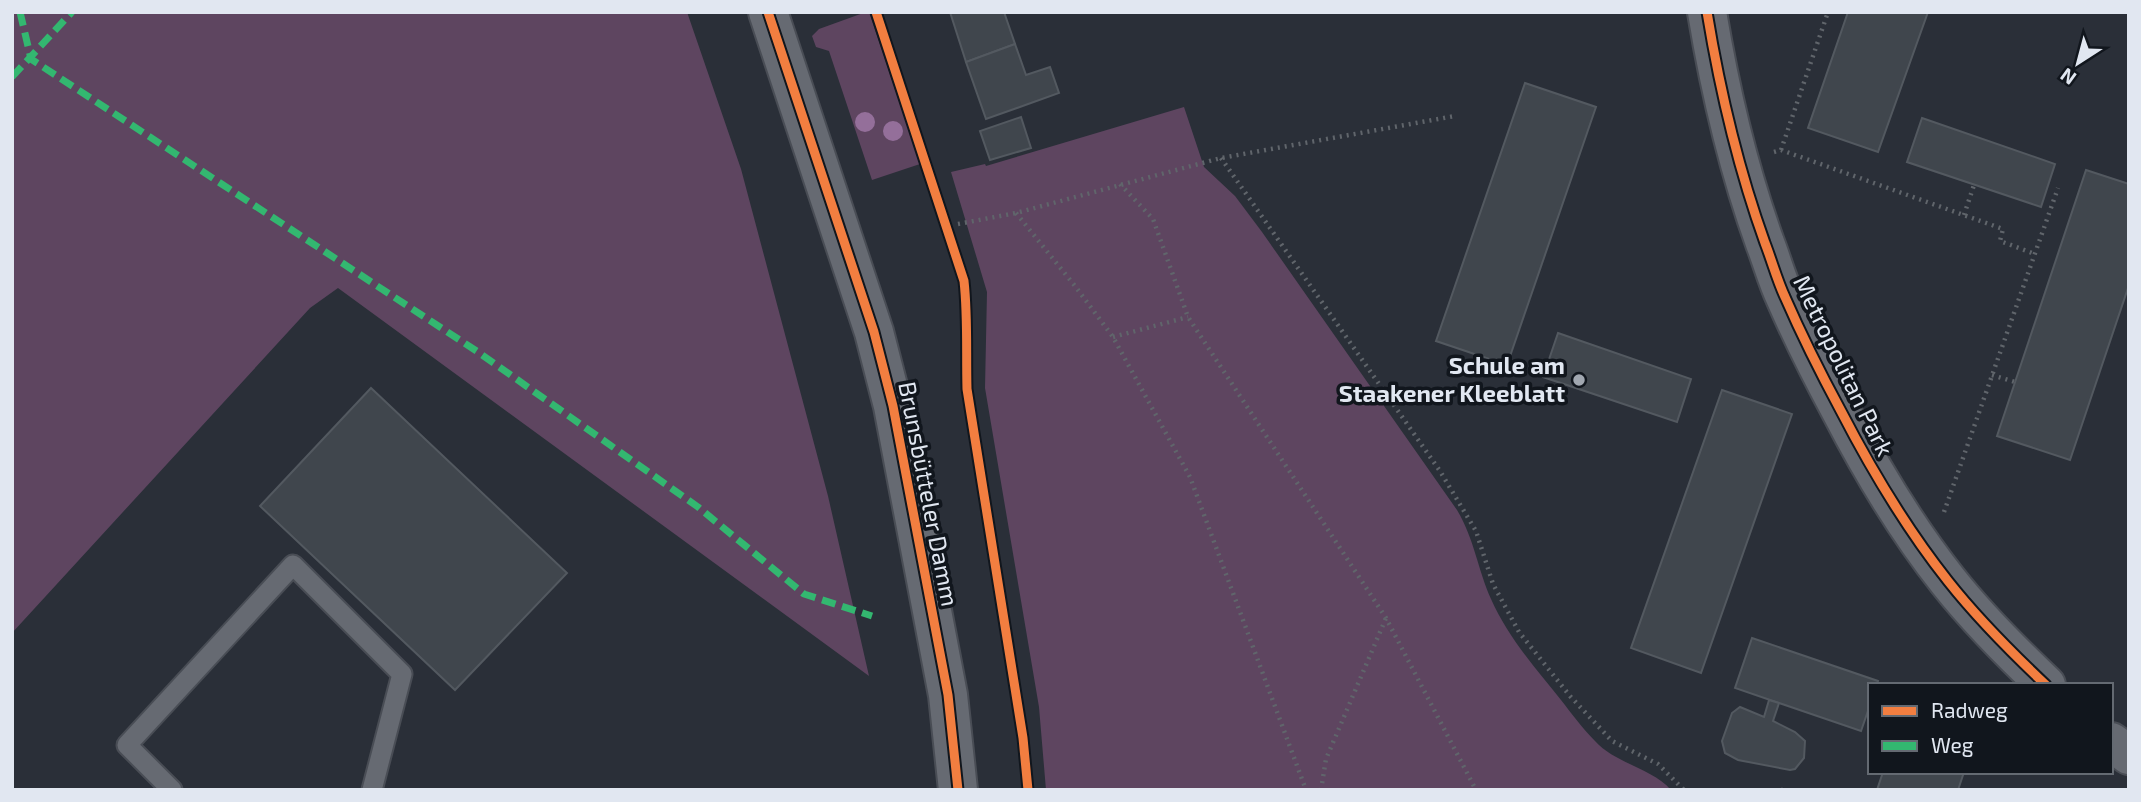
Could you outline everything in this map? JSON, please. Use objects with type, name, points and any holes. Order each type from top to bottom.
[{"type":"main road","name":"Brunsbütteler Damm","points":[[768,12],[874,332],[893,406],[948,695],[958,790]]},
{"type":"main road","name":"Metropolitan Park","points":[[1707,12],[1714,56],[1739,163],[1784,295],[1825,382],[1866,459],[1929,555],[2000,641],[2044,683]]},
{"type":"main road","points":[[2113,743],[2129,755]]},
{"type":"lane","points":[[172,790],[127,745],[293,565],[402,674],[372,790]]},
{"type":"path","points":[[1781,150],[1828,12]]},
{"type":"path","points":[[958,224],[1016,213],[1221,158],[1455,116]]},
{"type":"path","points":[[1739,163],[1781,150],[2003,229],[2000,241],[2035,254]]},
{"type":"path","points":[[1221,158],[1440,471],[1476,531],[1493,584],[1519,632],[1570,696],[1612,741],[1658,764],[1684,790]]},
{"type":"path","points":[[1120,184],[1153,219],[1188,317],[1387,618],[1476,790]]},
{"type":"path","points":[[1964,215],[1974,184]]},
{"type":"path","points":[[1929,555],[2058,188]]},
{"type":"path","points":[[1016,213],[1113,337],[1190,477],[1306,790]]},
{"type":"path","points":[[1113,337],[1188,317]]},
{"type":"path","points":[[1992,375],[2015,382]]},
{"type":"path","points":[[1321,790],[1326,759],[1387,618]]},
{"type":"shaded area","points":[[12,12],[687,12],[741,169],[828,496],[869,676],[338,288],[310,308],[12,633]]},
{"type":"shaded area","points":[[869,12],[920,164],[872,180],[829,51],[816,47],[812,36],[819,29]]},
{"type":"shaded area","points":[[1184,107],[1204,167],[1235,196],[1262,232],[1457,510],[1468,532],[1491,599],[1523,652],[1595,741],[1613,755],[1654,776],[1671,790],[1046,790],[1039,707],[985,388],[987,292],[951,172],[985,164],[986,166]]},
{"type":"building","points":[[950,12],[1004,12],[1015,44],[966,62]]},
{"type":"building","points":[[1848,12],[1928,12],[1878,152],[1808,128]]},
{"type":"building","points":[[1015,44],[1026,75],[1050,67],[1059,93],[986,119],[966,62]]},
{"type":"building","points":[[1525,83],[1596,107],[1507,365],[1436,341]]},
{"type":"building","points":[[1021,117],[1031,148],[990,160],[980,131]]},
{"type":"building","points":[[1922,118],[2055,164],[2041,207],[1907,162]]},
{"type":"building","points":[[2086,170],[2129,184],[2129,285],[2070,460],[1997,436]]},
{"type":"building","points":[[1558,333],[1691,379],[1677,422],[1543,377]]},
{"type":"building","points":[[371,388],[567,573],[455,690],[260,506]]},
{"type":"building","points":[[1722,390],[1792,414],[1701,673],[1631,648]]},
{"type":"building","points":[[1752,638],[1878,681],[1868,683],[1868,711],[1861,731],[1735,688]]},
{"type":"building","points":[[1769,700],[1779,703],[1773,721],[1795,732],[1805,741],[1804,758],[1795,769],[1738,760],[1725,753],[1722,741],[1732,713],[1740,707],[1764,717]]},
{"type":"building","points":[[1882,774],[1963,774],[1958,790],[1877,790]]},
{"type":"marked path","points":[[20,12],[31,59],[478,352],[698,507],[804,594],[872,616]]},
{"type":"marked path","points":[[12,77],[72,12]]},
{"type":"cycle path","points":[[768,12],[874,332],[893,406],[948,695],[958,790]]},
{"type":"cycle path","points":[[876,12],[964,281],[967,389],[1023,738],[1028,790]]},
{"type":"cycle path","points":[[1707,12],[1724,100],[1755,215],[1779,284],[1819,369],[1877,477],[1918,541],[1971,609],[2044,683]]},
{"type":"place","name":"Schule am Staakener Kleeblatt","points":[[1579,380]]}]
